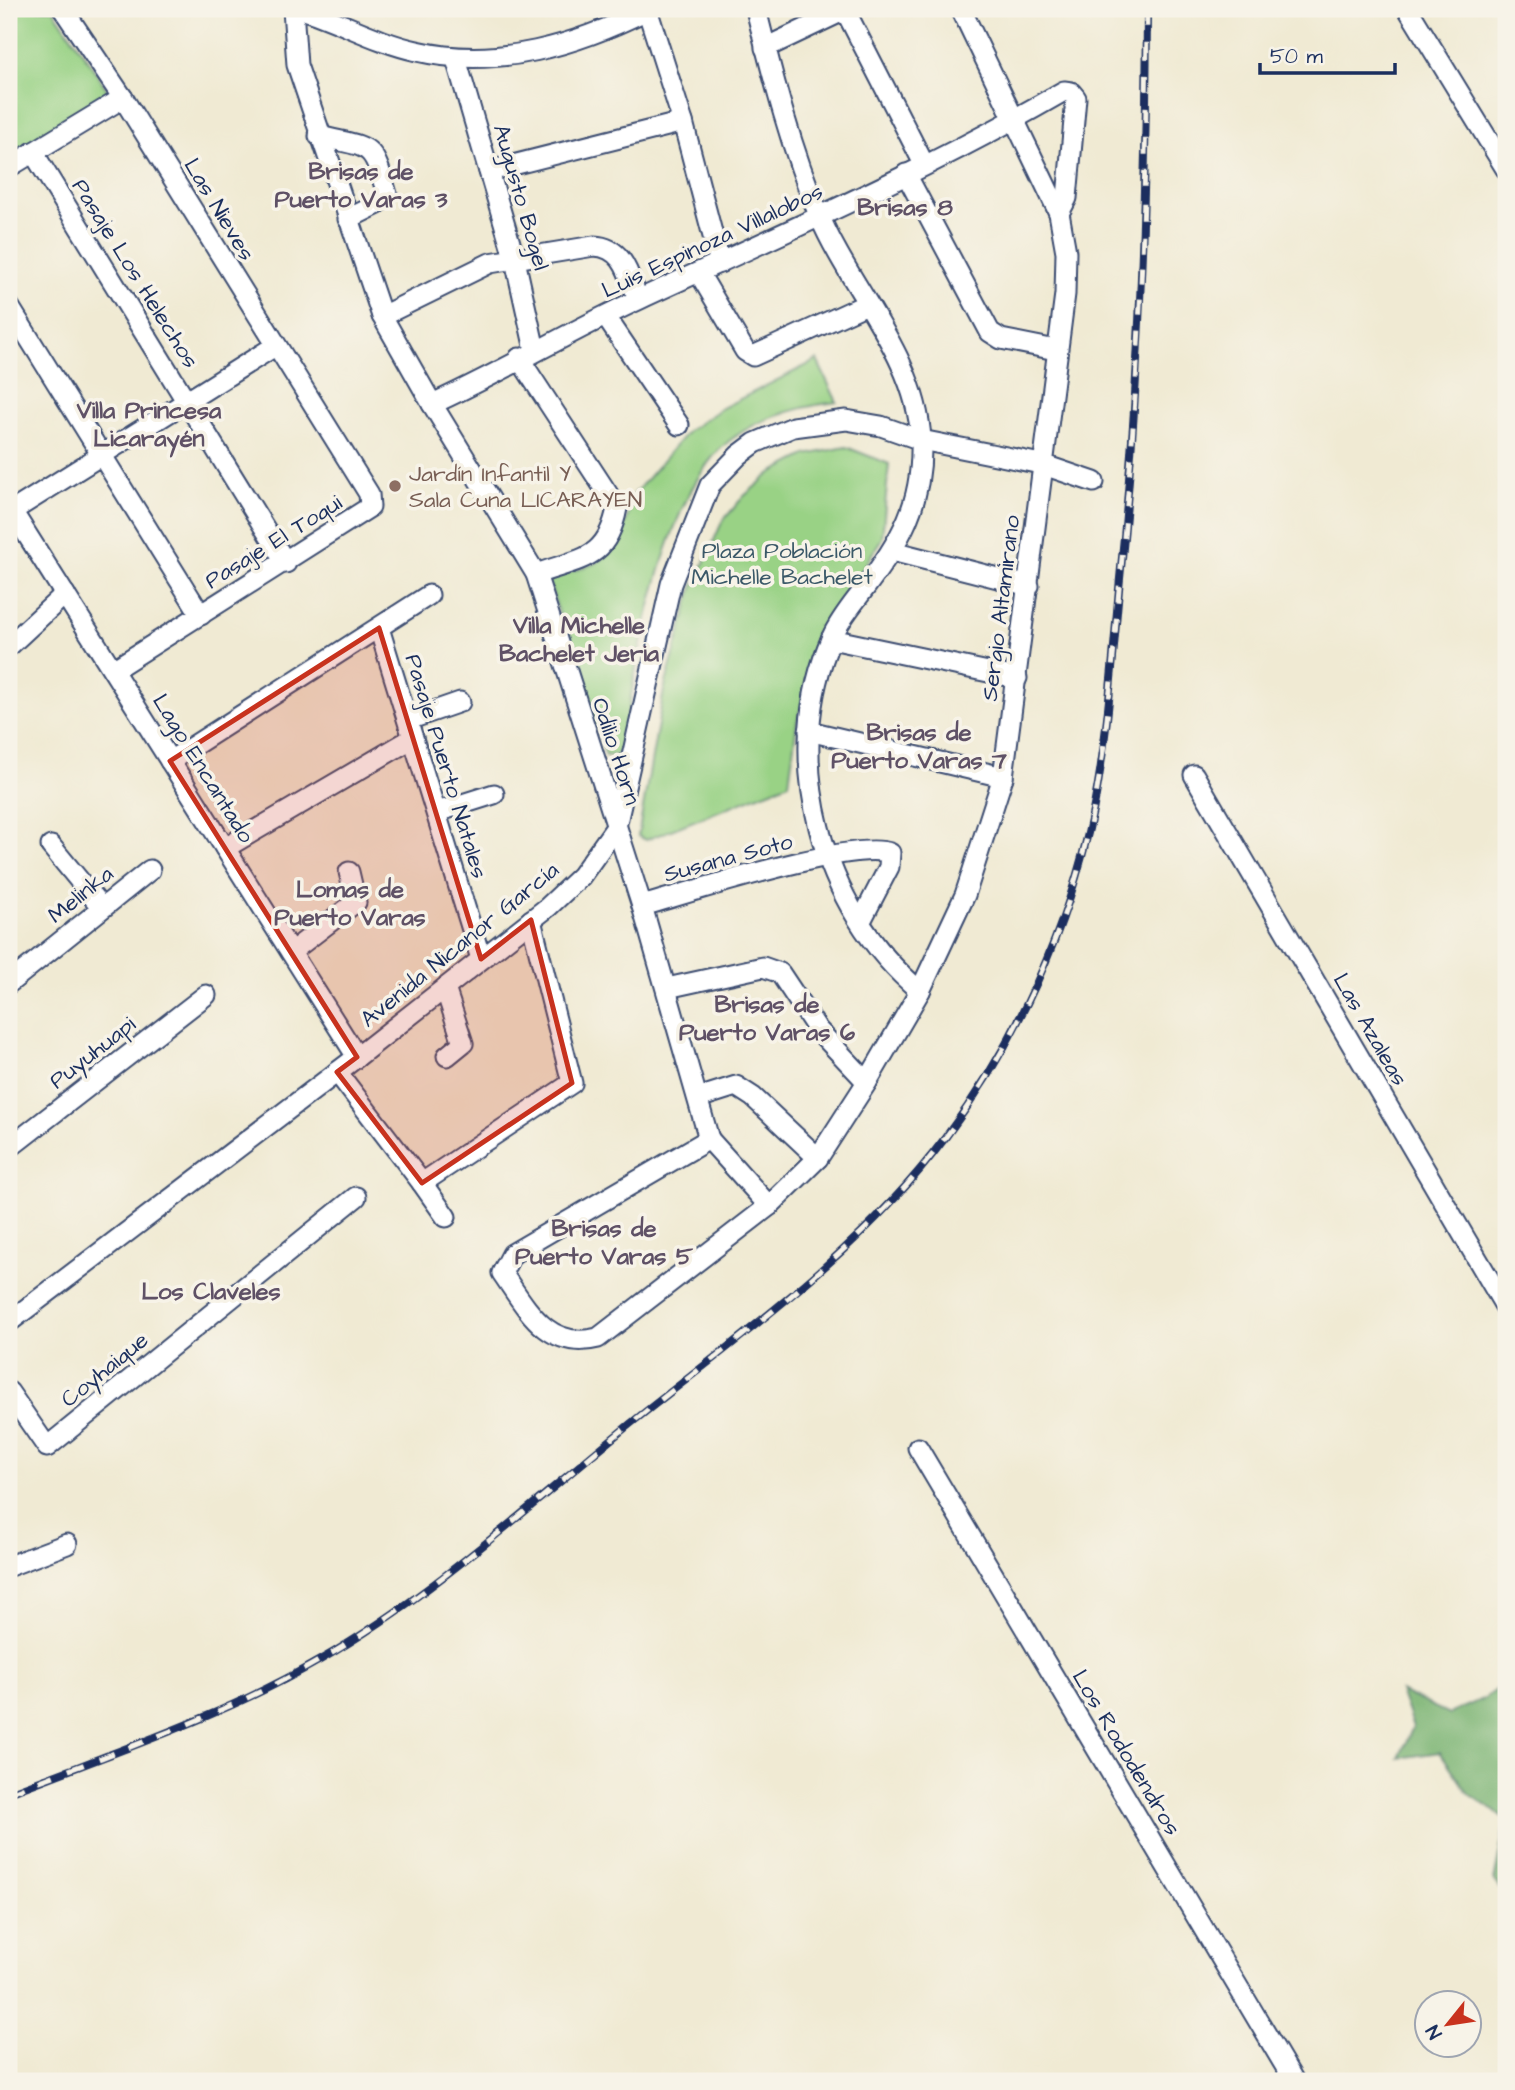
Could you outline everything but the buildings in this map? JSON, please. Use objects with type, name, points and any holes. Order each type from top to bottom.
[{"type":"street","name":"Las Nieves","points":[[63,9],[123,98],[275,346]]},
{"type":"street","name":"Odilio Horn","points":[[293,9],[297,65],[382,316],[432,404],[536,574],[642,906],[709,1139]]},
{"type":"street","points":[[301,9],[405,48],[456,59],[509,55],[551,48],[600,32],[647,9],[683,122],[720,263]]},
{"type":"street","points":[[756,9],[791,136],[820,217],[906,382],[920,440],[914,503],[906,529],[831,639],[816,688],[809,731],[812,795],[826,856],[861,921],[883,954],[920,991]]},
{"type":"street","name":"Sergio Altamirano","points":[[709,1139],[512,1254],[502,1273],[534,1319],[562,1339],[581,1342],[598,1338],[769,1206],[818,1158],[867,1082],[920,991],[965,895],[1003,777],[1029,586],[1041,464],[1065,294],[1066,262],[1059,213],[961,9]]},
{"type":"street","points":[[1408,9],[1506,169]]},
{"type":"street","points":[[765,48],[845,10],[924,164]]},
{"type":"street","name":"Augusto Bogel","points":[[456,59],[515,260],[527,354]]},
{"type":"street","name":"Luis Espinoza Villalobos","points":[[432,404],[638,299],[820,217],[1013,121],[1064,91],[1071,92],[1076,98],[1067,198],[1059,213]]},
{"type":"street","points":[[9,167],[123,98]]},
{"type":"street","points":[[489,171],[683,122]]},
{"type":"street","points":[[320,136],[367,148],[376,157],[387,194],[376,205],[348,219]]},
{"type":"street","name":"Pasaje Los Helechos","points":[[33,152],[286,563]]},
{"type":"street","points":[[906,174],[990,332],[1001,339],[1056,350]]},
{"type":"street","points":[[382,316],[490,263],[594,246],[610,248],[622,259],[638,299]]},
{"type":"street","points":[[699,273],[745,351],[753,356],[867,304]]},
{"type":"street","points":[[9,306],[201,615]]},
{"type":"street","points":[[606,317],[679,425]]},
{"type":"street","points":[[10,510],[275,346]]},
{"type":"street","name":"Pasaje El Toqui","points":[[113,670],[286,563],[370,507],[369,494],[275,346]]},
{"type":"street","points":[[527,354],[617,508],[609,537],[598,552],[536,574]]},
{"type":"street","name":"Avenida Nicanor García","points":[[9,1322],[357,1057],[531,920],[581,876],[616,827],[671,584],[710,485],[723,469],[755,443],[810,422],[863,422],[920,440],[1041,464],[1094,482]]},
{"type":"street","name":"Lago Encantado","points":[[10,510],[357,1057]]},
{"type":"street","points":[[892,551],[1029,586]]},
{"type":"street","points":[[9,646],[65,594]]},
{"type":"street","points":[[170,761],[429,595]]},
{"type":"street","name":"Pasaje Puerto Natales","points":[[379,628],[481,959]]},
{"type":"street","points":[[831,639],[1017,678]]},
{"type":"street","points":[[225,848],[410,729],[460,702]]},
{"type":"street","points":[[809,731],[1003,777]]},
{"type":"street","points":[[597,768],[616,773],[630,762]]},
{"type":"street","name":"Las Azaleas","points":[[1194,775],[1506,1308]]},
{"type":"street","points":[[437,812],[494,794]]},
{"type":"street","points":[[51,846],[102,908]]},
{"type":"street","name":"Susana Soto","points":[[642,906],[826,856],[878,848],[890,853],[889,867],[861,921]]},
{"type":"street","name":"Melinka","points":[[9,983],[150,870]]},
{"type":"street","points":[[291,952],[356,902],[349,872]]},
{"type":"street","points":[[422,1183],[572,1083],[531,920]]},
{"type":"street","points":[[667,988],[763,967],[772,968],[780,973],[818,1030],[867,1082]]},
{"type":"street","points":[[445,988],[463,1043],[447,1056]]},
{"type":"street","name":"Puyuhuapi","points":[[9,1148],[206,995]]},
{"type":"street","points":[[337,1072],[446,1217]]},
{"type":"street","points":[[698,1098],[736,1086],[753,1097],[818,1158]]},
{"type":"street","points":[[709,1139],[769,1206]]},
{"type":"street","name":"Coyhaique","points":[[9,1392],[47,1447],[356,1197]]},
{"type":"street","name":"Los Rododendros","points":[[918,1448],[1294,2081]]},
{"type":"street","points":[[9,1566],[67,1544]]},
{"type":"highlighted area","points":[[379,628],[481,959],[531,920],[572,1083],[422,1183],[337,1072],[357,1057],[170,761]]},
{"type":"green space","points":[[9,9],[53,9],[113,98],[9,159]]},
{"type":"green space","name":"Plaza Población Michelle Bachelet","points":[[817,360],[837,402],[786,412],[753,426],[724,445],[694,485],[678,518],[652,596],[634,677],[623,747],[617,755],[606,756],[548,580],[596,563],[607,555],[621,537],[635,493],[688,431],[722,408]]},
{"type":"green space","name":"Plaza Población Michelle Bachelet","points":[[846,447],[889,464],[882,538],[822,634],[797,722],[789,783],[646,840],[638,836],[664,690],[692,590],[722,522],[743,497],[771,473],[806,455]]},
{"type":"green space","points":[[1506,1683],[1506,1819],[1469,1794],[1440,1752],[1399,1758],[1413,1727],[1400,1691],[1449,1714],[1485,1698]]},
{"type":"green space","points":[[1506,1820],[1506,1896],[1494,1881]]},
{"type":"railway","points":[[9,1793],[245,1699],[320,1660],[403,1607],[759,1322],[839,1254],[912,1179],[971,1101],[1017,1023],[1054,941],[1082,855],[1103,751],[1133,428],[1143,219],[1147,9]]},
{"type":"place","name":"Jardín Infantil Y Sala Cuna LICARAYEN","points":[[395,486]]},
{"type":"district","name":"Brisas de Puerto Varas 3","points":[[361,185]]},
{"type":"district","name":"Brisas 8","points":[[905,207]]},
{"type":"district","name":"Villa Princesa Licarayén","points":[[149,424]]},
{"type":"district","name":"Villa Michelle Bachelet Jeria","points":[[579,639]]},
{"type":"district","name":"Brisas de Puerto Varas 7","points":[[919,746]]},
{"type":"district","name":"Lomas de Puerto Varas","points":[[350,903]]},
{"type":"district","name":"Brisas de Puerto Varas 6","points":[[767,1018]]},
{"type":"district","name":"Brisas de Puerto Varas 5","points":[[604,1242]]},
{"type":"district","name":"Los Claveles","points":[[211,1291]]}]
